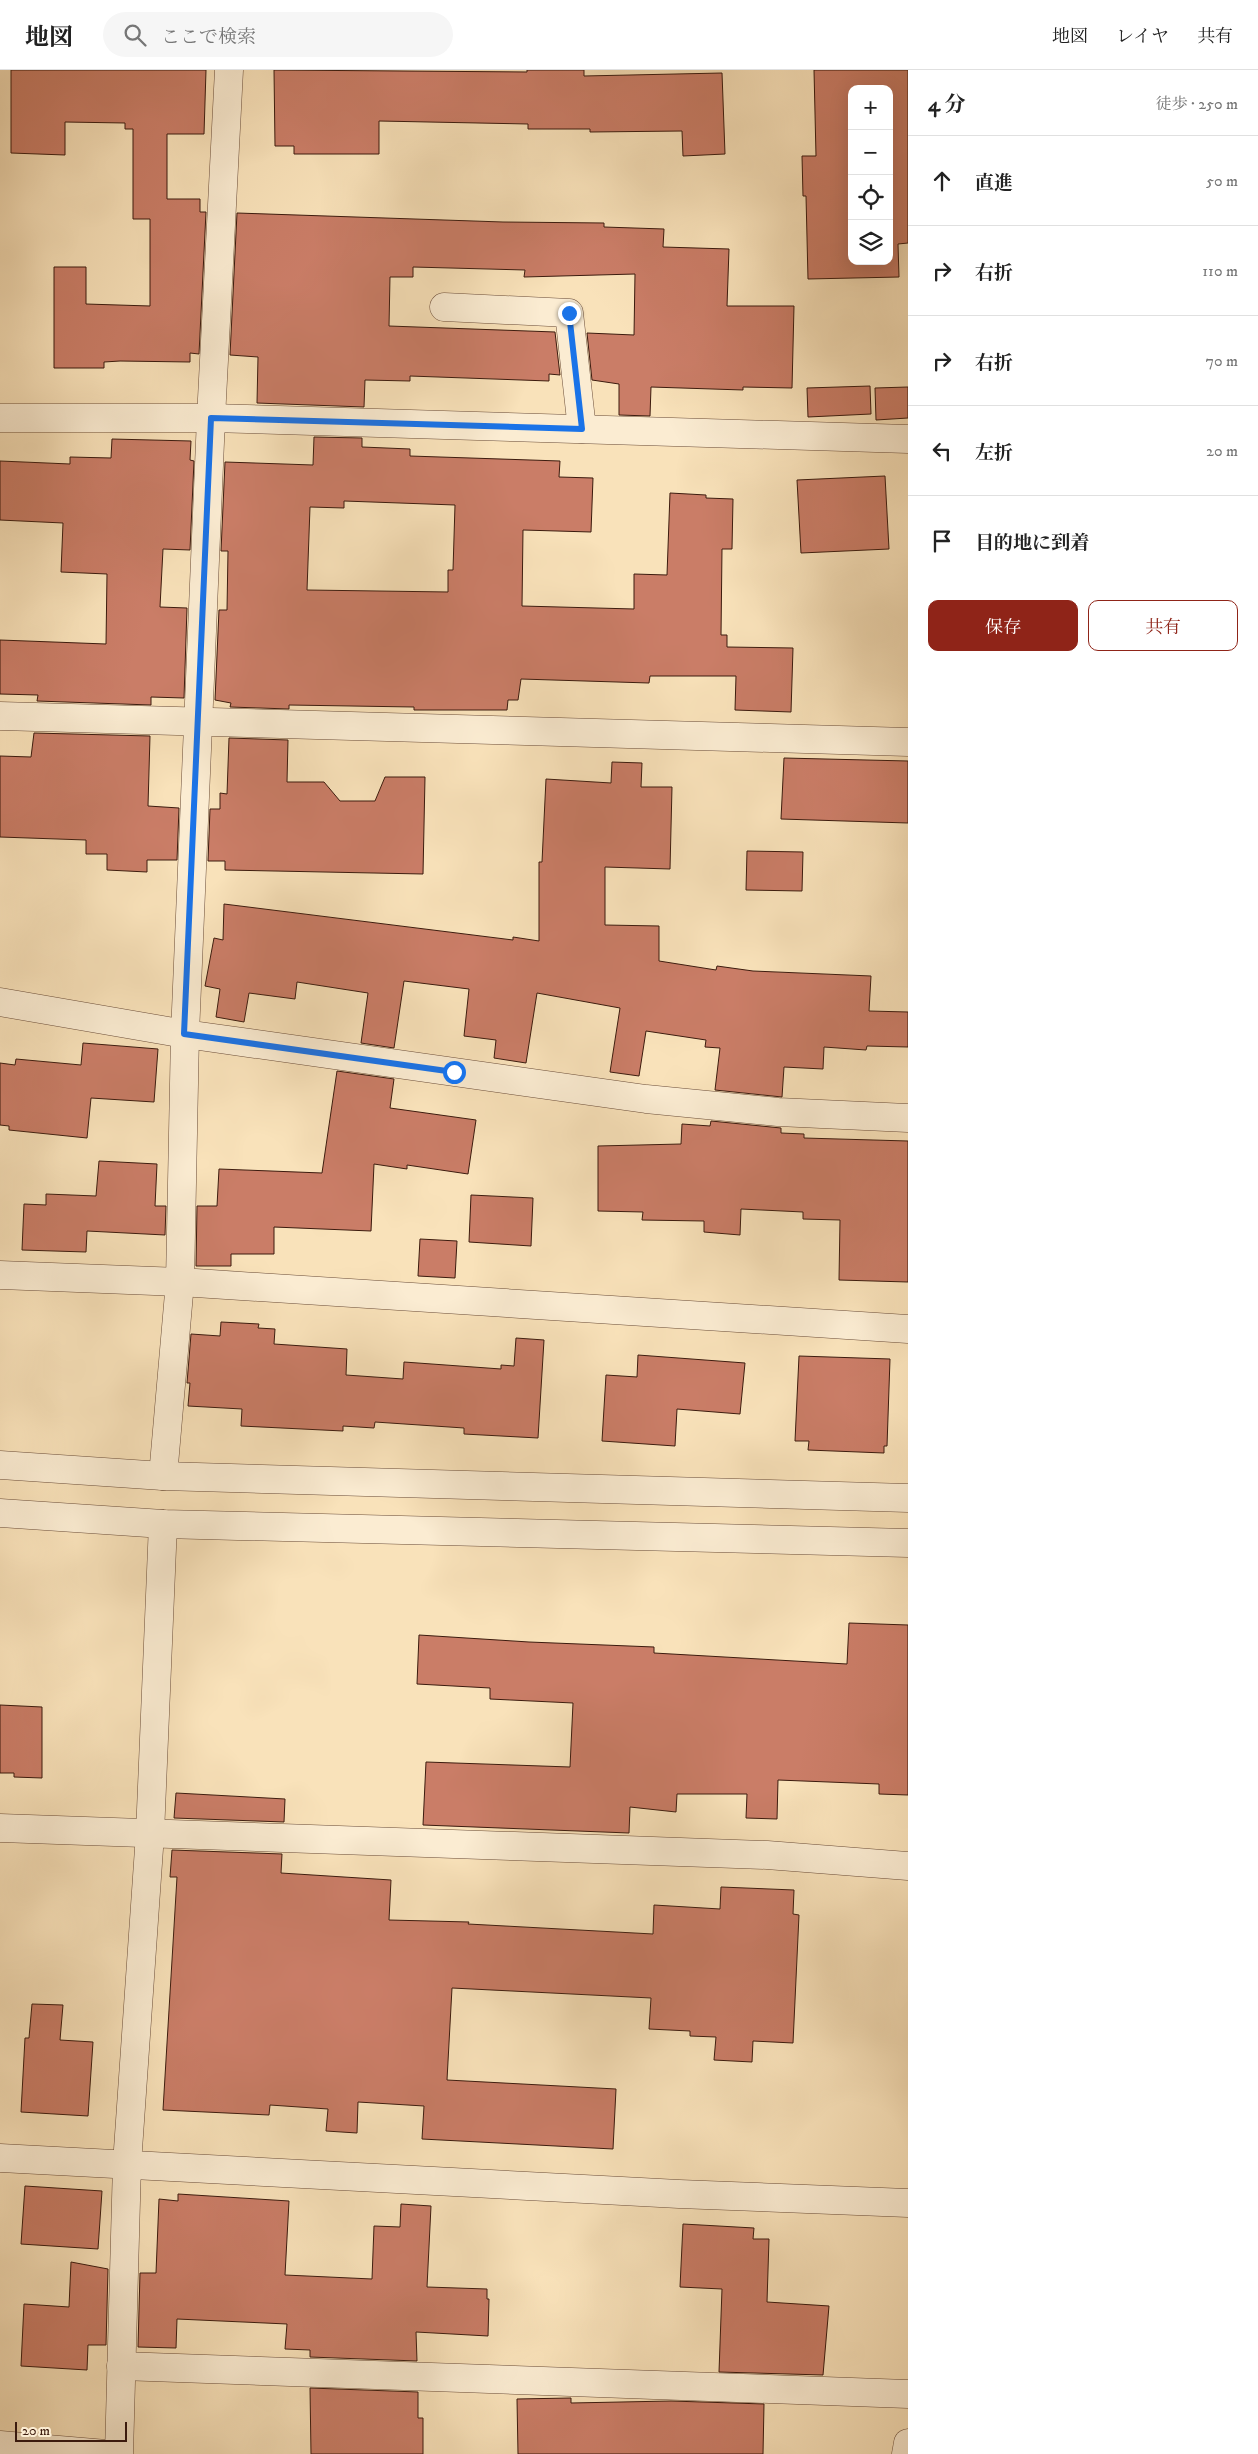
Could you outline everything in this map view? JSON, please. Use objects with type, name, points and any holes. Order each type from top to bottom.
[{"type":"street","points":[[163,1476],[180,1282],[184,1034],[211,418],[229,70]]},
{"type":"street","points":[[444,307],[569,313],[582,429]]},
{"type":"street","points":[[0,418],[211,418],[908,439]]},
{"type":"street","points":[[0,716],[908,742]]},
{"type":"street","points":[[0,1002],[184,1034],[646,1099],[778,1112],[908,1118]]},
{"type":"street","points":[[0,1275],[180,1282],[908,1329]]},
{"type":"street","points":[[0,1465],[163,1476],[908,1498]]},
{"type":"street","points":[[0,1513],[163,1524],[908,1543]]},
{"type":"street","points":[[118,2454],[127,2164],[150,1834],[163,1524]]},
{"type":"street","points":[[0,1828],[767,1855],[908,1866]]},
{"type":"street","points":[[0,2158],[689,2194],[908,2203]]},
{"type":"street","points":[[121,2366],[908,2394]]},
{"type":"street","points":[[906,2454],[908,2443]]},
{"type":"street","points":[[0,2445],[106,2454]]},
{"type":"building","points":[[11,70],[206,70],[204,134],[167,134],[167,199],[200,199],[200,212],[206,212],[199,354],[190,353],[190,362],[120,361],[104,362],[104,368],[54,368],[54,267],[86,267],[86,304],[150,306],[150,219],[133,219],[133,129],[125,129],[125,123],[65,122],[65,155],[11,153]]},
{"type":"building","points":[[274,70],[527,72],[527,70],[584,70],[584,76],[722,73],[725,154],[683,156],[682,131],[590,132],[590,129],[528,129],[528,124],[379,121],[379,154],[294,154],[294,146],[275,146]]},
{"type":"building","points":[[814,70],[908,70],[908,243],[898,244],[899,277],[808,279],[806,196],[803,196],[802,156],[816,156]]},
{"type":"building","points":[[237,213],[503,222],[604,223],[604,227],[664,229],[663,247],[729,249],[727,306],[794,306],[792,388],[743,387],[743,390],[651,387],[650,416],[619,415],[619,384],[592,380],[587,333],[634,335],[635,274],[524,277],[525,270],[413,267],[413,277],[390,277],[389,326],[555,332],[560,375],[549,374],[549,381],[410,376],[410,381],[365,380],[364,407],[257,403],[258,357],[230,355]]},
{"type":"building","points":[[870,386],[871,414],[808,417],[807,388]]},
{"type":"building","points":[[908,387],[908,418],[876,420],[875,388]]},
{"type":"building","points":[[314,437],[362,438],[362,447],[410,449],[410,456],[560,461],[559,477],[593,478],[591,532],[523,530],[522,606],[634,609],[634,574],[667,575],[670,493],[706,495],[706,498],[733,499],[732,549],[722,549],[721,635],[727,635],[727,647],[793,648],[791,712],[735,710],[736,676],[650,676],[649,683],[521,679],[518,700],[508,700],[507,710],[414,710],[414,707],[289,705],[289,709],[230,707],[231,703],[215,700],[219,610],[227,610],[228,551],[221,551],[225,462],[313,465]],"holes":[[[344,501],[455,505],[453,570],[448,570],[448,592],[307,590],[310,507],[344,508]]]},
{"type":"building","points":[[112,439],[191,441],[190,460],[194,461],[190,550],[163,549],[160,607],[187,608],[184,698],[151,697],[151,705],[37,701],[38,695],[0,694],[0,640],[106,644],[107,574],[61,572],[63,523],[0,520],[0,461],[70,464],[70,457],[111,458]]},
{"type":"building","points":[[885,476],[889,549],[801,553],[797,480]]},
{"type":"building","points":[[34,733],[150,736],[148,806],[179,808],[177,860],[147,860],[147,872],[107,870],[107,854],[86,854],[86,840],[0,837],[0,756],[31,757]]},
{"type":"building","points":[[229,738],[288,740],[287,782],[324,782],[340,801],[375,801],[385,777],[425,777],[423,874],[225,870],[225,861],[208,861],[210,809],[220,809],[220,793],[227,794]]},
{"type":"building","points":[[784,758],[908,761],[908,823],[781,819]]},
{"type":"building","points":[[612,762],[642,763],[641,787],[672,787],[670,869],[605,867],[605,925],[659,926],[659,961],[716,970],[717,966],[753,971],[871,976],[869,1011],[908,1012],[908,1047],[867,1046],[866,1050],[824,1047],[823,1069],[784,1067],[782,1097],[715,1090],[720,1048],[705,1047],[706,1040],[646,1031],[639,1076],[610,1072],[620,1008],[537,993],[526,1063],[494,1058],[496,1040],[464,1036],[469,989],[404,981],[394,1048],[361,1043],[368,993],[297,982],[295,999],[249,993],[244,1022],[216,1017],[220,989],[205,986],[214,938],[223,940],[224,904],[513,940],[513,937],[539,941],[539,862],[542,862],[546,779],[611,783]]},
{"type":"building","points":[[747,851],[803,852],[802,891],[746,890]]},
{"type":"building","points":[[83,1043],[158,1049],[154,1102],[91,1098],[87,1138],[9,1130],[9,1126],[0,1125],[0,1063],[15,1065],[16,1059],[81,1065]]},
{"type":"building","points":[[337,1071],[394,1079],[390,1108],[476,1120],[468,1174],[407,1165],[407,1169],[374,1164],[371,1231],[274,1227],[274,1254],[231,1254],[231,1266],[196,1266],[197,1206],[217,1206],[219,1169],[322,1173]]},
{"type":"building","points":[[711,1121],[781,1128],[781,1133],[804,1134],[804,1138],[908,1141],[908,1282],[839,1280],[840,1220],[803,1219],[803,1212],[741,1209],[740,1235],[704,1232],[704,1221],[642,1220],[643,1212],[598,1211],[598,1146],[681,1144],[682,1124],[710,1126]]},
{"type":"building","points":[[99,1161],[157,1164],[155,1206],[166,1206],[165,1235],[87,1231],[86,1252],[22,1250],[24,1204],[46,1205],[46,1194],[96,1196]]},
{"type":"building","points":[[471,1195],[533,1198],[531,1246],[469,1242]]},
{"type":"building","points":[[420,1239],[457,1241],[455,1278],[418,1276]]},
{"type":"building","points":[[221,1322],[259,1324],[258,1328],[275,1329],[274,1344],[347,1349],[346,1375],[403,1379],[404,1362],[501,1369],[501,1365],[514,1366],[516,1338],[544,1340],[538,1438],[464,1434],[464,1428],[375,1422],[374,1428],[343,1426],[343,1431],[241,1426],[242,1409],[188,1406],[190,1383],[187,1383],[191,1334],[220,1336]]},
{"type":"building","points":[[638,1355],[745,1363],[740,1414],[677,1409],[675,1446],[602,1441],[606,1375],[637,1377]]},
{"type":"building","points":[[799,1356],[890,1359],[887,1446],[884,1446],[884,1453],[808,1450],[809,1441],[795,1441]]},
{"type":"building","points":[[849,1623],[908,1625],[908,1795],[879,1794],[879,1784],[778,1780],[777,1819],[746,1818],[747,1794],[677,1794],[676,1812],[630,1807],[629,1833],[423,1825],[426,1762],[570,1767],[573,1703],[490,1699],[490,1688],[417,1684],[419,1635],[654,1647],[654,1653],[847,1664]]},
{"type":"building","points":[[0,1705],[42,1707],[42,1778],[14,1777],[14,1773],[0,1773]]},
{"type":"building","points":[[176,1793],[285,1799],[284,1822],[174,1818]]},
{"type":"building","points":[[172,1850],[282,1854],[281,1873],[391,1880],[389,1920],[469,1922],[468,1924],[653,1934],[654,1905],[720,1909],[721,1887],[794,1890],[793,1914],[799,1915],[793,2043],[753,2041],[752,2062],[714,2060],[716,2037],[690,2036],[690,2031],[649,2029],[651,1998],[452,1988],[447,2080],[616,2089],[613,2149],[422,2139],[424,2106],[358,2102],[357,2133],[326,2131],[328,2109],[270,2105],[269,2115],[163,2110],[177,1877],[170,1877]]},
{"type":"building","points":[[32,2004],[63,2005],[60,2040],[93,2042],[88,2116],[21,2112],[25,2038],[29,2038]]},
{"type":"building","points":[[25,2186],[102,2191],[98,2249],[21,2244]]},
{"type":"building","points":[[178,2194],[289,2201],[285,2275],[372,2279],[374,2226],[400,2227],[401,2204],[431,2206],[427,2287],[487,2289],[487,2299],[489,2299],[488,2336],[416,2332],[417,2361],[310,2357],[310,2350],[285,2349],[287,2324],[177,2319],[176,2348],[138,2347],[140,2273],[156,2273],[159,2199],[178,2201]]},
{"type":"building","points":[[683,2224],[754,2228],[753,2239],[769,2239],[767,2302],[829,2306],[823,2375],[719,2372],[722,2289],[680,2287]]},
{"type":"building","points":[[71,2262],[108,2269],[106,2345],[88,2345],[87,2370],[21,2366],[24,2304],[69,2307]]},
{"type":"building","points":[[310,2388],[418,2392],[418,2418],[423,2418],[423,2454],[311,2454]]},
{"type":"building","points":[[571,2398],[571,2403],[671,2401],[764,2404],[763,2454],[518,2454],[517,2399]]},
{"type":"route","points":[[454,1072],[184,1034],[211,418],[582,429],[569,313]]}]
